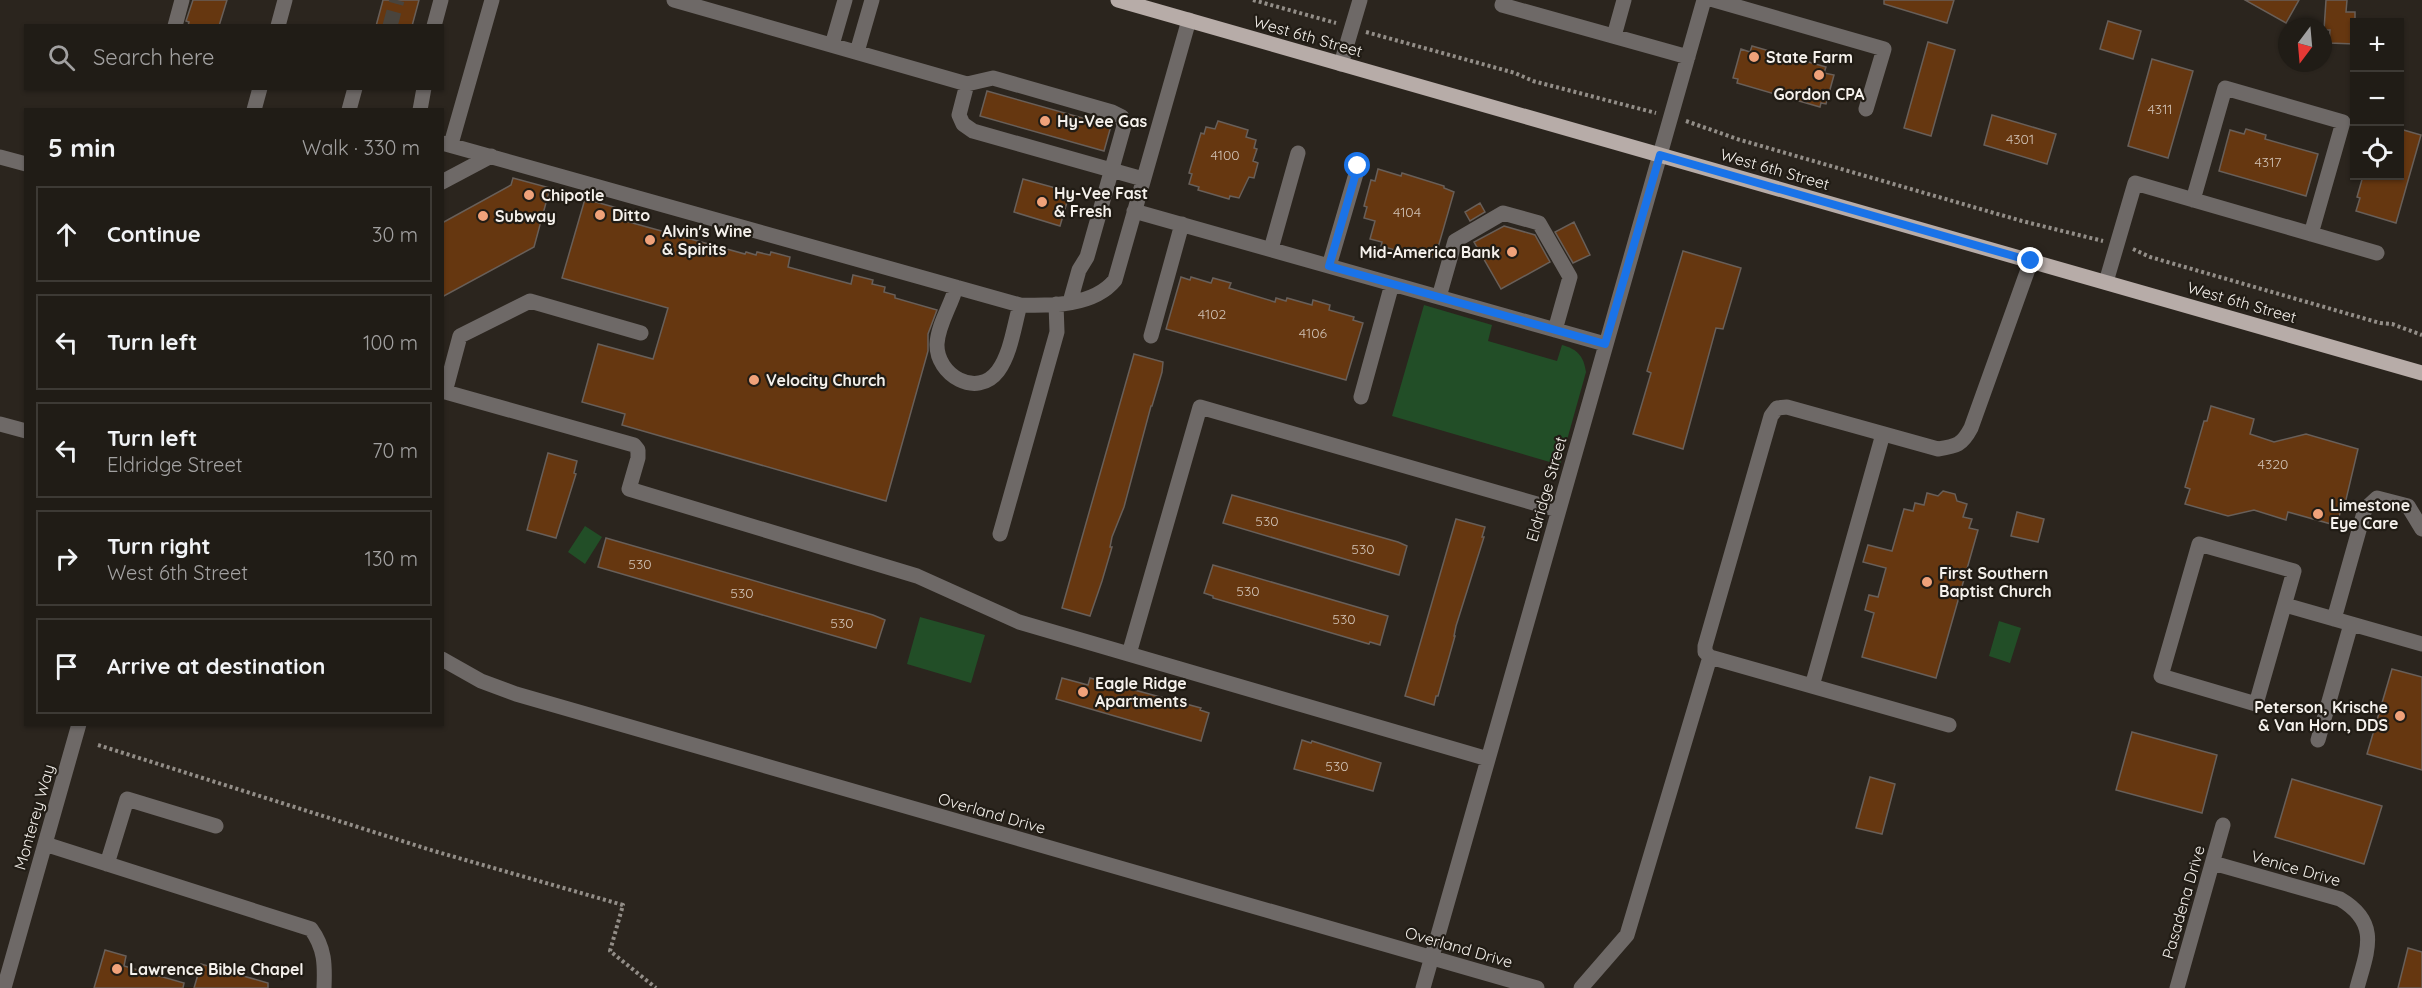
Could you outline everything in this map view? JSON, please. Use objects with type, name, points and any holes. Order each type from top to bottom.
[{"type":"main road","name":"West 6th Street","points":[[1118,0],[2422,373]]},
{"type":"street","points":[[176,24],[182,0]]},
{"type":"street","points":[[279,24],[285,0]]},
{"type":"street","points":[[435,24],[441,0]]},
{"type":"street","points":[[492,0],[447,143],[1020,305],[1063,303],[1089,298],[1107,290],[1114,280],[1189,20]]},
{"type":"street","points":[[674,0],[967,84],[993,78],[1112,112],[1122,117],[1124,126],[1087,257],[1078,270],[1063,303],[1058,332],[1000,534]]},
{"type":"street","points":[[832,45],[844,0]]},
{"type":"street","points":[[857,52],[872,0]]},
{"type":"street","points":[[1341,64],[1360,0]]},
{"type":"street","points":[[1504,0],[1502,5],[1688,57]]},
{"type":"street","points":[[1614,36],[1624,0]]},
{"type":"street","name":"Eldridge Street","points":[[1423,988],[1704,0]]},
{"type":"street","points":[[1714,0],[1884,49],[1866,109]]},
{"type":"street","points":[[967,84],[958,115],[963,124],[973,131],[1143,179]]},
{"type":"street","points":[[2193,200],[2225,88],[2343,122],[2311,234]]},
{"type":"street","points":[[255,108],[259,90]]},
{"type":"street","points":[[350,108],[354,90]]},
{"type":"street","points":[[420,108],[424,90]]},
{"type":"street","points":[[1270,249],[1298,153]]},
{"type":"street","points":[[444,181],[490,156]]},
{"type":"street","points":[[0,157],[24,163]]},
{"type":"street","points":[[1329,266],[1358,166]]},
{"type":"street","points":[[2106,282],[2135,183],[2377,253]]},
{"type":"street","points":[[1134,211],[1605,344]]},
{"type":"street","points":[[1438,297],[1455,241],[1503,213],[1539,223],[1570,277],[1555,330]]},
{"type":"street","points":[[1151,336],[1182,224]]},
{"type":"street","points":[[1949,725],[1710,657],[1705,652],[1705,646],[1771,416],[1777,408],[1787,407],[1938,449],[1953,447],[1964,441],[1971,428],[2031,261]]},
{"type":"street","points":[[1361,397],[1392,284]]},
{"type":"street","points":[[956,287],[946,311],[937,348],[942,366],[961,381],[973,383],[985,381],[996,373],[1004,361],[1020,305]]},
{"type":"street","points":[[641,333],[530,301],[460,336],[444,391],[634,445],[638,450],[638,458],[629,489],[916,576],[1019,622],[1488,759]]},
{"type":"street","points":[[1128,654],[1200,407],[1558,510]]},
{"type":"street","points":[[0,424],[24,430]]},
{"type":"street","points":[[1812,686],[1883,434]]},
{"type":"street","points":[[2334,619],[2365,509],[2378,498],[2408,506],[2422,529]]},
{"type":"street","points":[[2199,544],[2294,572],[2285,605],[2256,704],[2161,676],[2199,544]]},
{"type":"street","points":[[2285,605],[2422,644]]},
{"type":"street","points":[[2318,740],[2351,624]]},
{"type":"street","points":[[1581,988],[1627,935],[1710,657]]},
{"type":"street","name":"Overland Drive","points":[[444,660],[481,681],[516,694],[1537,988]]},
{"type":"street","name":"Monterey Way","points":[[4,988],[78,726]]},
{"type":"street","points":[[107,864],[127,799],[216,826]]},
{"type":"street","name":"Pasadena Drive","points":[[2177,988],[2223,825]]},
{"type":"street","points":[[45,844],[311,929],[320,941],[325,961],[324,988]]},
{"type":"street","name":"Venice Drive","points":[[2213,862],[2340,899],[2352,906],[2362,917],[2368,931],[2369,946],[2357,988]]},
{"type":"path","points":[[1253,0],[1515,73],[1533,81],[1671,117],[1737,139],[2022,221],[2137,249],[2150,257],[2380,323],[2392,324],[2422,335]]},
{"type":"path","points":[[98,745],[434,851],[623,905],[610,951],[656,988]]},
{"type":"green space","points":[[1424,305],[1492,325],[1488,341],[1557,361],[1562,345],[1579,354],[1586,372],[1560,465],[1392,416]]},
{"type":"green space","points":[[585,526],[602,537],[585,564],[568,552]]},
{"type":"green space","points":[[920,617],[985,635],[971,683],[907,664]]},
{"type":"green space","points":[[1999,621],[2021,628],[2010,663],[1989,656]]},
{"type":"building","points":[[193,0],[227,0],[220,24],[188,24],[186,21]]},
{"type":"building","points":[[383,0],[419,0],[413,24],[377,24]]},
{"type":"building","points":[[1884,0],[1954,0],[1947,23],[1884,4]]},
{"type":"building","points":[[2245,0],[2299,0],[2289,18],[2278,19]]},
{"type":"building","points":[[2326,0],[2347,0],[2346,12],[2355,12],[2355,18],[2350,18],[2350,44],[2332,43],[2332,18],[2325,18]]},
{"type":"building","points":[[2108,21],[2141,31],[2133,59],[2100,49]]},
{"type":"building","points":[[1928,42],[1955,50],[1931,136],[1904,128]]},
{"type":"building","points":[[1752,46],[1826,67],[1824,73],[1834,75],[1826,104],[1821,103],[1820,107],[1737,83],[1738,79],[1733,78],[1741,49],[1750,52]]},
{"type":"building","points":[[2152,59],[2193,71],[2168,158],[2128,146]]},
{"type":"building","name":"Hy-Vee Gas","points":[[987,91],[1111,126],[1104,151],[980,116]]},
{"type":"building","points":[[1992,115],[2056,134],[2047,164],[1984,145]]},
{"type":"building","points":[[1218,121],[1248,130],[1246,137],[1256,140],[1254,148],[1257,149],[1253,161],[1258,163],[1254,178],[1249,177],[1239,198],[1230,196],[1229,199],[1198,190],[1199,187],[1189,184],[1192,174],[1189,173],[1201,133],[1204,134],[1206,127],[1215,129]]},
{"type":"building","points":[[2246,129],[2266,135],[2265,139],[2318,154],[2306,196],[2219,171],[2230,130],[2244,134]]},
{"type":"building","points":[[2404,130],[2421,135],[2396,223],[2356,211],[2360,198],[2357,197],[2362,180],[2404,180]]},
{"type":"building","points":[[1378,169],[1401,176],[1402,173],[1444,186],[1454,192],[1435,258],[1424,255],[1423,258],[1381,246],[1382,242],[1370,239],[1375,221],[1364,218],[1367,207],[1364,206],[1371,180],[1375,181]]},
{"type":"building","points":[[513,178],[550,188],[534,247],[444,296],[444,222],[511,185]]},
{"type":"building","name":"Hy-Vee Fast & Fresh","points":[[1023,179],[1070,192],[1060,226],[1014,212]]},
{"type":"building","name":"Velocity Church","points":[[585,199],[621,209],[618,219],[745,254],[746,252],[756,255],[757,252],[770,255],[771,252],[790,257],[788,267],[851,284],[853,275],[873,280],[872,284],[885,287],[884,292],[895,295],[895,298],[937,310],[928,334],[928,351],[886,501],[622,425],[625,414],[582,402],[598,344],[653,359],[668,308],[562,278]]},
{"type":"building","points":[[1480,203],[1485,212],[1470,221],[1465,212]]},
{"type":"building","points":[[1574,222],[1590,255],[1573,263],[1555,232]]},
{"type":"building","name":"Mid-America Bank","points":[[1504,226],[1535,235],[1550,262],[1501,289],[1474,242]]},
{"type":"building","points":[[1683,251],[1741,268],[1723,329],[1716,328],[1683,449],[1633,434],[1651,373],[1647,371]]},
{"type":"building","points":[[1181,277],[1190,280],[1191,277],[1211,283],[1213,278],[1231,283],[1229,288],[1275,302],[1276,298],[1286,301],[1287,298],[1312,305],[1313,300],[1330,305],[1329,310],[1354,317],[1353,320],[1363,323],[1346,380],[1166,329]]},
{"type":"building","points":[[1134,354],[1163,362],[1162,372],[1090,616],[1062,608]]},
{"type":"building","points":[[2211,406],[2254,419],[2250,434],[2274,442],[2306,434],[2358,449],[2344,508],[2342,507],[2337,523],[2332,521],[2331,524],[2288,512],[2286,520],[2254,510],[2228,516],[2185,504],[2190,489],[2185,487],[2204,421],[2207,421]]},
{"type":"building","points":[[548,453],[577,461],[574,473],[576,474],[556,538],[527,530]]},
{"type":"building","name":"First Southern Baptist Church","points":[[1943,491],[1955,494],[1957,501],[1967,504],[1963,517],[1972,519],[1969,528],[1978,530],[1936,678],[1862,657],[1874,613],[1865,610],[1869,595],[1878,597],[1886,568],[1863,562],[1868,545],[1892,551],[1904,509],[1913,511],[1915,503],[1924,505],[1927,493],[1938,496]]},
{"type":"building","points":[[1232,495],[1407,546],[1399,575],[1223,523]]},
{"type":"building","points":[[2017,512],[2044,519],[2038,542],[2011,536]]},
{"type":"building","points":[[1456,519],[1485,527],[1482,537],[1484,537],[1434,705],[1405,696]]},
{"type":"building","points":[[606,538],[873,615],[885,620],[876,648],[598,567]]},
{"type":"building","points":[[1213,565],[1388,616],[1380,645],[1370,642],[1369,644],[1213,598],[1204,593]]},
{"type":"building","name":"Peterson, Krische & Van Horn, DDS","points":[[2392,669],[2422,677],[2422,770],[2367,754]]},
{"type":"building","points":[[1062,678],[1088,685],[1090,678],[1201,708],[1200,710],[1209,713],[1201,741],[1056,699]]},
{"type":"building","points":[[2132,732],[2217,755],[2202,813],[2116,790]]},
{"type":"building","points":[[1302,740],[1311,743],[1312,741],[1381,763],[1373,791],[1294,769]]},
{"type":"building","points":[[1870,777],[1895,784],[1882,834],[1856,828]]},
{"type":"building","points":[[2292,779],[2382,806],[2364,864],[2275,837]]},
{"type":"building","points":[[2408,948],[2422,952],[2422,988],[2398,988]]},
{"type":"building","points":[[105,950],[126,956],[124,966],[184,983],[183,988],[94,988]]},
{"type":"building","points":[[201,964],[268,983],[268,988],[194,988]]},
{"type":"tunnel","points":[[391,24],[397,0]]},
{"type":"place","name":"State Farm","points":[[1754,57]]},
{"type":"place","name":"Gordon CPA","points":[[1819,75]]},
{"type":"place","name":"Hy-Vee Gas","points":[[1045,121]]},
{"type":"place","name":"Chipotle","points":[[529,195]]},
{"type":"place","name":"Hy-Vee Fast & Fresh","points":[[1042,202]]},
{"type":"place","name":"Ditto","points":[[600,215]]},
{"type":"place","name":"Subway","points":[[483,216]]},
{"type":"place","name":"Alvin's Wine & Spirits","points":[[650,240]]},
{"type":"place","name":"Mid-America Bank","points":[[1512,252]]},
{"type":"place","name":"Velocity Church","points":[[754,380]]},
{"type":"place","name":"Limestone Eye Care","points":[[2318,514]]},
{"type":"place","name":"First Southern Baptist Church","points":[[1927,582]]},
{"type":"place","name":"Eagle Ridge Apartments","points":[[1083,692]]},
{"type":"place","name":"Peterson, Krische & Van Horn, DDS","points":[[2400,716]]},
{"type":"place","name":"Lawrence Bible Chapel","points":[[117,969]]},
{"type":"route","points":[[1358,166],[1329,266],[1605,344],[1660,155],[2031,261]]}]
